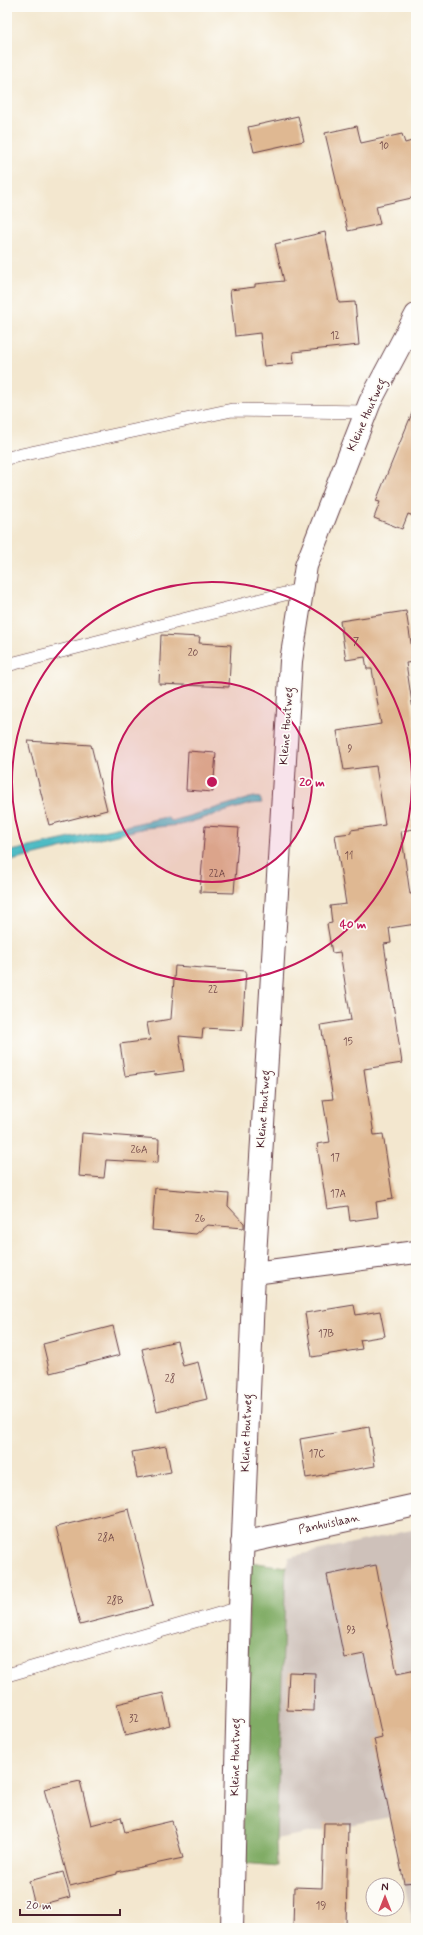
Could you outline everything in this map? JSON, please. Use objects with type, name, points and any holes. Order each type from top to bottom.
[{"type":"street","name":"Kleine Houtweg","points":[[232,1928],[242,1544],[254,1273],[291,661],[304,590],[306,566],[367,412],[416,315]]},
{"type":"street","points":[[254,1273],[416,1252]]},
{"type":"street","name":"Panhuislaan","points":[[242,1544],[416,1505]]},
{"type":"lane","points":[[7,458],[232,410],[367,412]]},
{"type":"lane","points":[[7,665],[304,590]]},
{"type":"lane","points":[[7,1675],[240,1608]]},
{"type":"shaded area","points":[[416,1529],[416,1928],[400,1928],[413,1925],[405,1887],[405,1877],[403,1877],[390,1817],[276,1839],[286,1567],[289,1557]]},
{"type":"green space","points":[[250,1562],[286,1567],[276,1839],[277,1866],[242,1863]]},
{"type":"water","points":[[253,797],[260,798],[262,803],[250,804],[181,825],[145,828],[7,862],[7,852],[166,817],[172,821]]},
{"type":"building","points":[[298,116],[304,141],[254,152],[248,127]]},
{"type":"building","points":[[357,126],[361,143],[402,134],[405,143],[412,141],[416,158],[416,197],[376,206],[380,224],[348,231],[325,133]]},
{"type":"building","points":[[325,232],[339,303],[355,302],[359,345],[293,352],[294,363],[264,366],[260,333],[235,336],[230,290],[255,287],[255,284],[284,281],[275,244]]},
{"type":"building","points":[[415,406],[416,517],[408,514],[402,529],[374,518],[380,502],[376,501]]},
{"type":"building","points":[[406,611],[414,662],[406,663],[416,730],[416,816],[412,817],[414,829],[401,831],[410,894],[416,893],[416,924],[389,928],[391,943],[384,944],[402,1063],[364,1069],[374,1135],[383,1134],[393,1199],[376,1202],[378,1217],[350,1221],[348,1206],[327,1209],[317,1144],[330,1142],[323,1100],[333,1099],[321,1025],[351,1020],[340,952],[332,953],[327,924],[332,923],[330,906],[346,904],[335,835],[351,833],[351,830],[385,825],[376,766],[344,770],[337,731],[381,724],[372,669],[367,669],[365,657],[346,660],[340,621]]},
{"type":"building","points":[[161,635],[200,637],[199,643],[231,645],[229,687],[159,684]]},
{"type":"building","points":[[28,741],[91,745],[107,810],[49,825]]},
{"type":"building","points":[[188,751],[216,753],[213,792],[186,790]]},
{"type":"building","points":[[205,826],[239,828],[234,893],[200,892]]},
{"type":"building","points":[[175,966],[246,971],[242,1030],[203,1028],[202,1038],[179,1036],[184,1071],[155,1075],[154,1072],[125,1076],[120,1044],[150,1040],[147,1023],[171,1019]]},
{"type":"building","points":[[82,1133],[159,1139],[158,1163],[106,1160],[104,1178],[79,1176]]},
{"type":"building","points":[[155,1188],[229,1194],[228,1206],[244,1223],[244,1228],[207,1225],[196,1234],[152,1230]]},
{"type":"building","points":[[354,1305],[356,1315],[380,1311],[385,1336],[360,1340],[362,1349],[312,1357],[305,1313]]},
{"type":"building","points":[[113,1326],[120,1355],[50,1373],[43,1344]]},
{"type":"building","points":[[177,1341],[183,1366],[198,1362],[207,1399],[157,1411],[142,1349]]},
{"type":"building","points":[[369,1427],[375,1466],[306,1478],[300,1439]]},
{"type":"building","points":[[166,1446],[171,1472],[137,1478],[132,1452]]},
{"type":"building","points":[[129,1509],[153,1606],[80,1625],[56,1527]]},
{"type":"building","points":[[376,1565],[397,1674],[416,1670],[416,1882],[405,1883],[405,1877],[403,1877],[374,1739],[382,1737],[364,1654],[344,1658],[327,1575]]},
{"type":"building","points":[[289,1672],[315,1673],[314,1711],[287,1710]]},
{"type":"building","points":[[163,1693],[170,1725],[125,1736],[117,1704]]},
{"type":"building","points":[[80,1781],[91,1825],[121,1817],[125,1832],[172,1821],[183,1858],[117,1872],[117,1874],[70,1886],[44,1789]]},
{"type":"building","points":[[324,1823],[348,1823],[346,1928],[293,1928],[294,1887],[322,1888]]},
{"type":"building","points":[[63,1872],[70,1897],[35,1906],[29,1881]]}]
